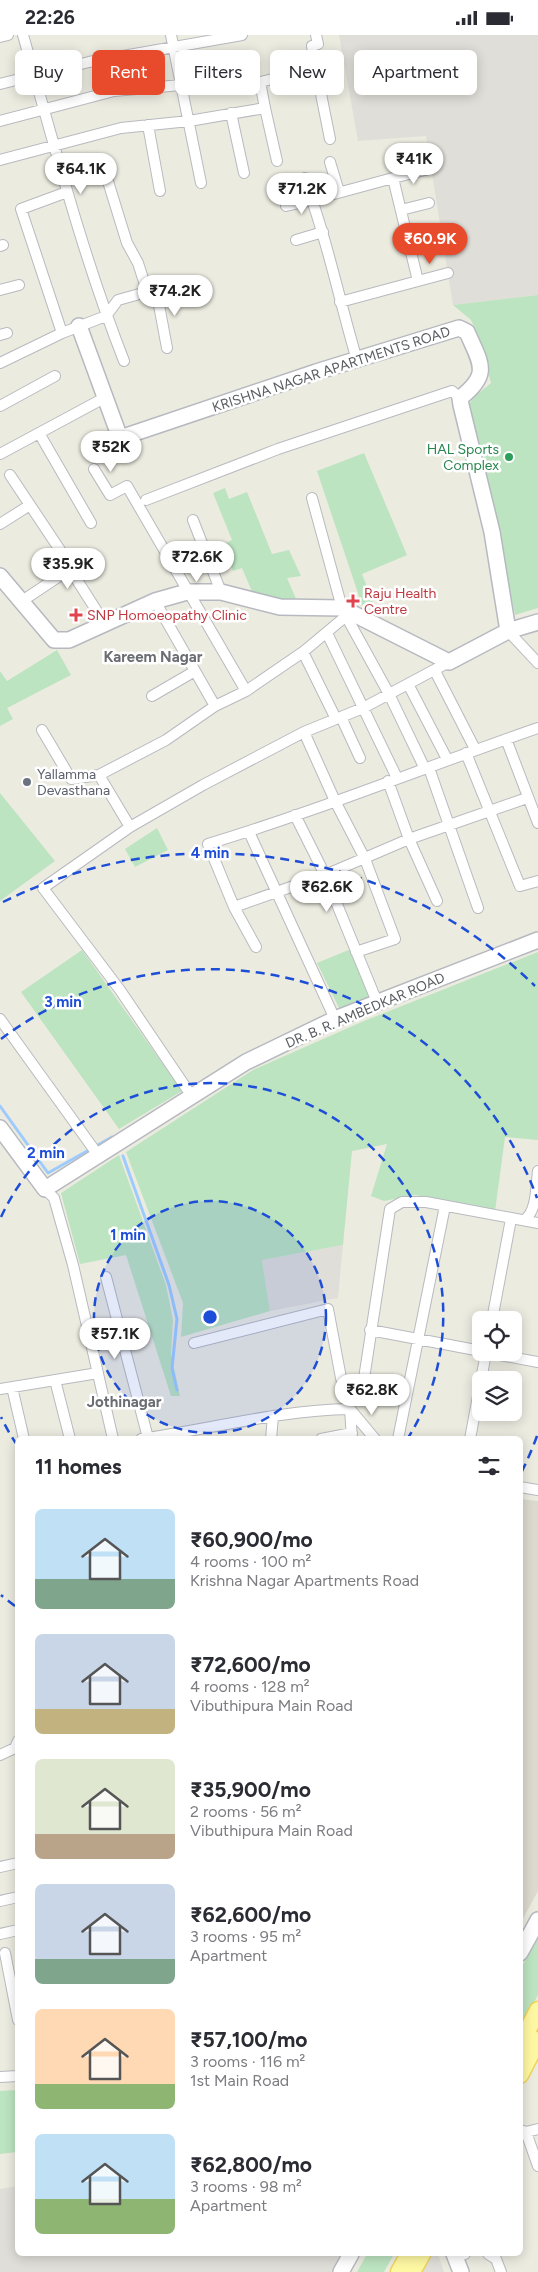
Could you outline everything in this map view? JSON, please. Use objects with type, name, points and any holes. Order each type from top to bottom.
[{"type":"main road","points":[[523,2039],[538,2010]]},
{"type":"main road","points":[[523,2064],[538,2040]]},
{"type":"main road","points":[[399,2272],[408,2256]]},
{"type":"main road","points":[[412,2272],[421,2256]]},
{"type":"street","points":[[0,37],[8,35]]},
{"type":"street","points":[[22,35],[26,50]]},
{"type":"street","points":[[172,35],[175,54]]},
{"type":"street","points":[[82,65],[242,35]]},
{"type":"street","points":[[313,50],[312,47],[318,44],[316,35]]},
{"type":"street","points":[[0,84],[15,80]]},
{"type":"street","points":[[270,80],[260,82],[277,161]]},
{"type":"street","points":[[0,121],[114,91],[175,86]]},
{"type":"street","points":[[40,95],[67,193],[106,315],[124,361]]},
{"type":"street","points":[[183,95],[201,183]]},
{"type":"street","points":[[321,95],[330,139]]},
{"type":"street","points":[[0,160],[122,128],[189,121],[265,108]]},
{"type":"street","points":[[232,113],[244,173]]},
{"type":"street","points":[[148,125],[160,191]]},
{"type":"street","points":[[102,162],[127,243],[151,290],[166,349]]},
{"type":"street","points":[[330,162],[339,192]]},
{"type":"street","points":[[286,206],[429,169]]},
{"type":"street","points":[[305,178],[323,232],[340,302],[357,360]]},
{"type":"street","points":[[393,178],[418,281]]},
{"type":"street","points":[[62,333],[21,209],[67,193]]},
{"type":"street","points":[[401,210],[429,203]]},
{"type":"street","points":[[296,240],[323,232]]},
{"type":"street","points":[[410,247],[436,239]]},
{"type":"street","points":[[340,302],[448,273]]},
{"type":"street","points":[[0,290],[19,285]]},
{"type":"street","points":[[0,363],[62,333],[106,315],[118,300],[168,286]]},
{"type":"street","name":"KRISHNA NAGAR APARTMENTS ROAD","points":[[79,326],[120,437],[459,328],[468,332],[481,369],[480,378],[475,386],[460,398]]},
{"type":"street","points":[[0,406],[55,376]]},
{"type":"street","points":[[146,500],[278,449],[452,391],[460,398],[492,533],[508,631],[538,663]]},
{"type":"street","points":[[0,454],[106,397]]},
{"type":"street","points":[[40,433],[91,523]]},
{"type":"street","points":[[94,469],[110,495],[127,486],[246,691]]},
{"type":"street","points":[[10,475],[60,550]]},
{"type":"street","points":[[312,498],[346,612],[427,768],[478,908]]},
{"type":"street","points":[[0,524],[30,505]]},
{"type":"street","points":[[192,520],[220,593]]},
{"type":"street","points":[[22,601],[70,569],[105,624]]},
{"type":"street","points":[[0,576],[54,640],[69,640],[155,601],[187,592],[220,593],[280,607],[346,612],[449,662]]},
{"type":"street","points":[[155,601],[215,707]]},
{"type":"street","points":[[42,730],[71,779],[99,775],[166,740],[215,707],[246,691],[303,653],[327,633],[346,612]]},
{"type":"street","points":[[191,1095],[120,990],[43,888],[130,827],[203,785],[304,732],[363,708],[508,631],[538,623]]},
{"type":"street","points":[[327,633],[363,708],[392,780],[409,839],[437,901]]},
{"type":"street","points":[[303,653],[360,758]]},
{"type":"street","points":[[152,696],[195,671]]},
{"type":"street","points":[[435,671],[471,751],[489,811],[520,886],[538,881]]},
{"type":"street","points":[[408,684],[447,759]]},
{"type":"street","points":[[256,947],[234,907],[208,844],[249,832],[427,768],[447,759],[538,728]]},
{"type":"street","points":[[304,732],[335,801],[365,859],[395,939],[356,952]]},
{"type":"street","points":[[506,739],[538,823]]},
{"type":"street","points":[[99,775],[130,827]]},
{"type":"street","points":[[234,907],[325,875],[409,839],[528,798]]},
{"type":"street","points":[[295,815],[325,875],[378,1002]]},
{"type":"street","points":[[249,832],[278,891],[335,1019]]},
{"type":"street","name":"DR. B. R. AMBEDKAR ROAD","points":[[45,1189],[246,1062],[335,1019],[538,939]]},
{"type":"street","points":[[0,1019],[98,1155]]},
{"type":"street","points":[[0,1129],[45,1189],[54,1197],[73,1265],[112,1436]]},
{"type":"street","points":[[524,1220],[532,1210],[538,1171]]},
{"type":"street","points":[[361,1397],[390,1209],[402,1202],[426,1202],[538,1223]]},
{"type":"street","points":[[399,1436],[445,1206]]},
{"type":"street","points":[[494,1311],[511,1219]]},
{"type":"street","points":[[106,1277],[145,1436]]},
{"type":"street","points":[[194,1343],[328,1309],[341,1378],[350,1409],[352,1436]]},
{"type":"street","points":[[370,1330],[472,1349]]},
{"type":"street","points":[[522,1359],[538,1362]]},
{"type":"street","points":[[471,1436],[486,1361]]},
{"type":"street","points":[[0,1389],[98,1373]]},
{"type":"street","points":[[55,1381],[69,1436]]},
{"type":"street","points":[[12,1387],[23,1436]]},
{"type":"street","points":[[157,1436],[273,1416],[326,1409],[350,1409]]},
{"type":"street","points":[[350,1409],[372,1436]]},
{"type":"street","points":[[271,1436],[273,1416]]},
{"type":"street","points":[[523,1488],[538,1490]]},
{"type":"street","points":[[0,1755],[15,1746]]},
{"type":"street","points":[[0,1867],[15,1864]]},
{"type":"street","points":[[0,1901],[15,1898]]},
{"type":"street","points":[[523,1948],[538,1920]]},
{"type":"street","points":[[0,1934],[15,1931]]},
{"type":"street","points":[[5,1953],[15,2005]]},
{"type":"street","points":[[0,2077],[15,2076]]},
{"type":"street","points":[[538,2129],[523,2131],[538,2165]]},
{"type":"street","points":[[341,2272],[350,2256]]},
{"type":"street","points":[[451,2272],[455,2256]]},
{"type":"street","points":[[456,2256],[462,2272]]},
{"type":"street","points":[[491,2256],[496,2259],[502,2272]]},
{"type":"shaded area","points":[[339,35],[538,35],[538,295],[453,305],[426,136],[358,141],[344,63],[344,50],[342,50]]},
{"type":"shaded area","points":[[343,1245],[338,1298],[270,1311],[262,1260]]},
{"type":"shaded area","points":[[523,1499],[538,1501],[538,1891],[523,1918]]},
{"type":"shaded area","points":[[15,2186],[15,2256],[340,2256],[331,2272],[0,2272],[0,2189]]},
{"type":"shaded area","points":[[429,2256],[439,2256],[444,2272],[421,2272]]},
{"type":"green space","name":"HAL Sports Complex","points":[[538,295],[538,608],[515,615],[492,507],[467,407],[475,396],[491,383],[479,338],[471,320],[453,305]]},
{"type":"green space","points":[[364,453],[407,555],[362,574],[373,602],[362,605],[317,471]]},
{"type":"green space","points":[[225,488],[229,499],[247,492],[272,554],[289,550],[301,576],[287,578],[297,601],[254,596],[242,568],[233,571],[222,545],[232,540],[213,493]]},
{"type":"green space","points":[[57,650],[71,675],[7,708],[13,719],[0,726],[0,671],[7,681]]},
{"type":"green space","points":[[0,793],[55,861],[0,901]]},
{"type":"green space","points":[[157,828],[168,850],[135,867],[125,849]]},
{"type":"green space","points":[[351,949],[371,1002],[342,1014],[317,963]]},
{"type":"green space","points":[[82,950],[182,1091],[119,1129],[21,992]]},
{"type":"green space","points":[[538,952],[538,1140],[505,1137],[495,1211],[415,1195],[384,1201],[371,1196],[387,1144],[352,1151],[343,1245],[262,1260],[270,1311],[181,1337],[183,1303],[126,1152],[253,1070],[364,1021]]},
{"type":"green space","points":[[119,1155],[166,1285],[173,1320],[171,1354],[180,1396],[171,1396],[126,1255],[80,1264],[61,1193]]},
{"type":"green space","points":[[538,1937],[538,1995],[523,2023],[523,1964]]},
{"type":"green space","points":[[15,2090],[15,2152],[0,2154],[0,2091]]},
{"type":"green space","points":[[366,2256],[393,2256],[384,2272],[357,2272]]},
{"type":"waterway","points":[[0,1106],[48,1173],[112,1137],[113,1140]]},
{"type":"waterway","points":[[123,1156],[169,1285],[177,1319],[172,1368],[177,1390]]},
{"type":"place","name":"HAL Sports Complex","points":[[509,457]]},
{"type":"place","name":"Raju Health Centre","points":[[353,601]]},
{"type":"place","name":"SNP Homoeopathy Clinic","points":[[76,615]]},
{"type":"place","name":"Yallamma Devasthana","points":[[27,782]]},
{"type":"district","name":"Kareem Nagar","points":[[153,657]]},
{"type":"district","name":"Jothinagar","points":[[124,1402]]}]
